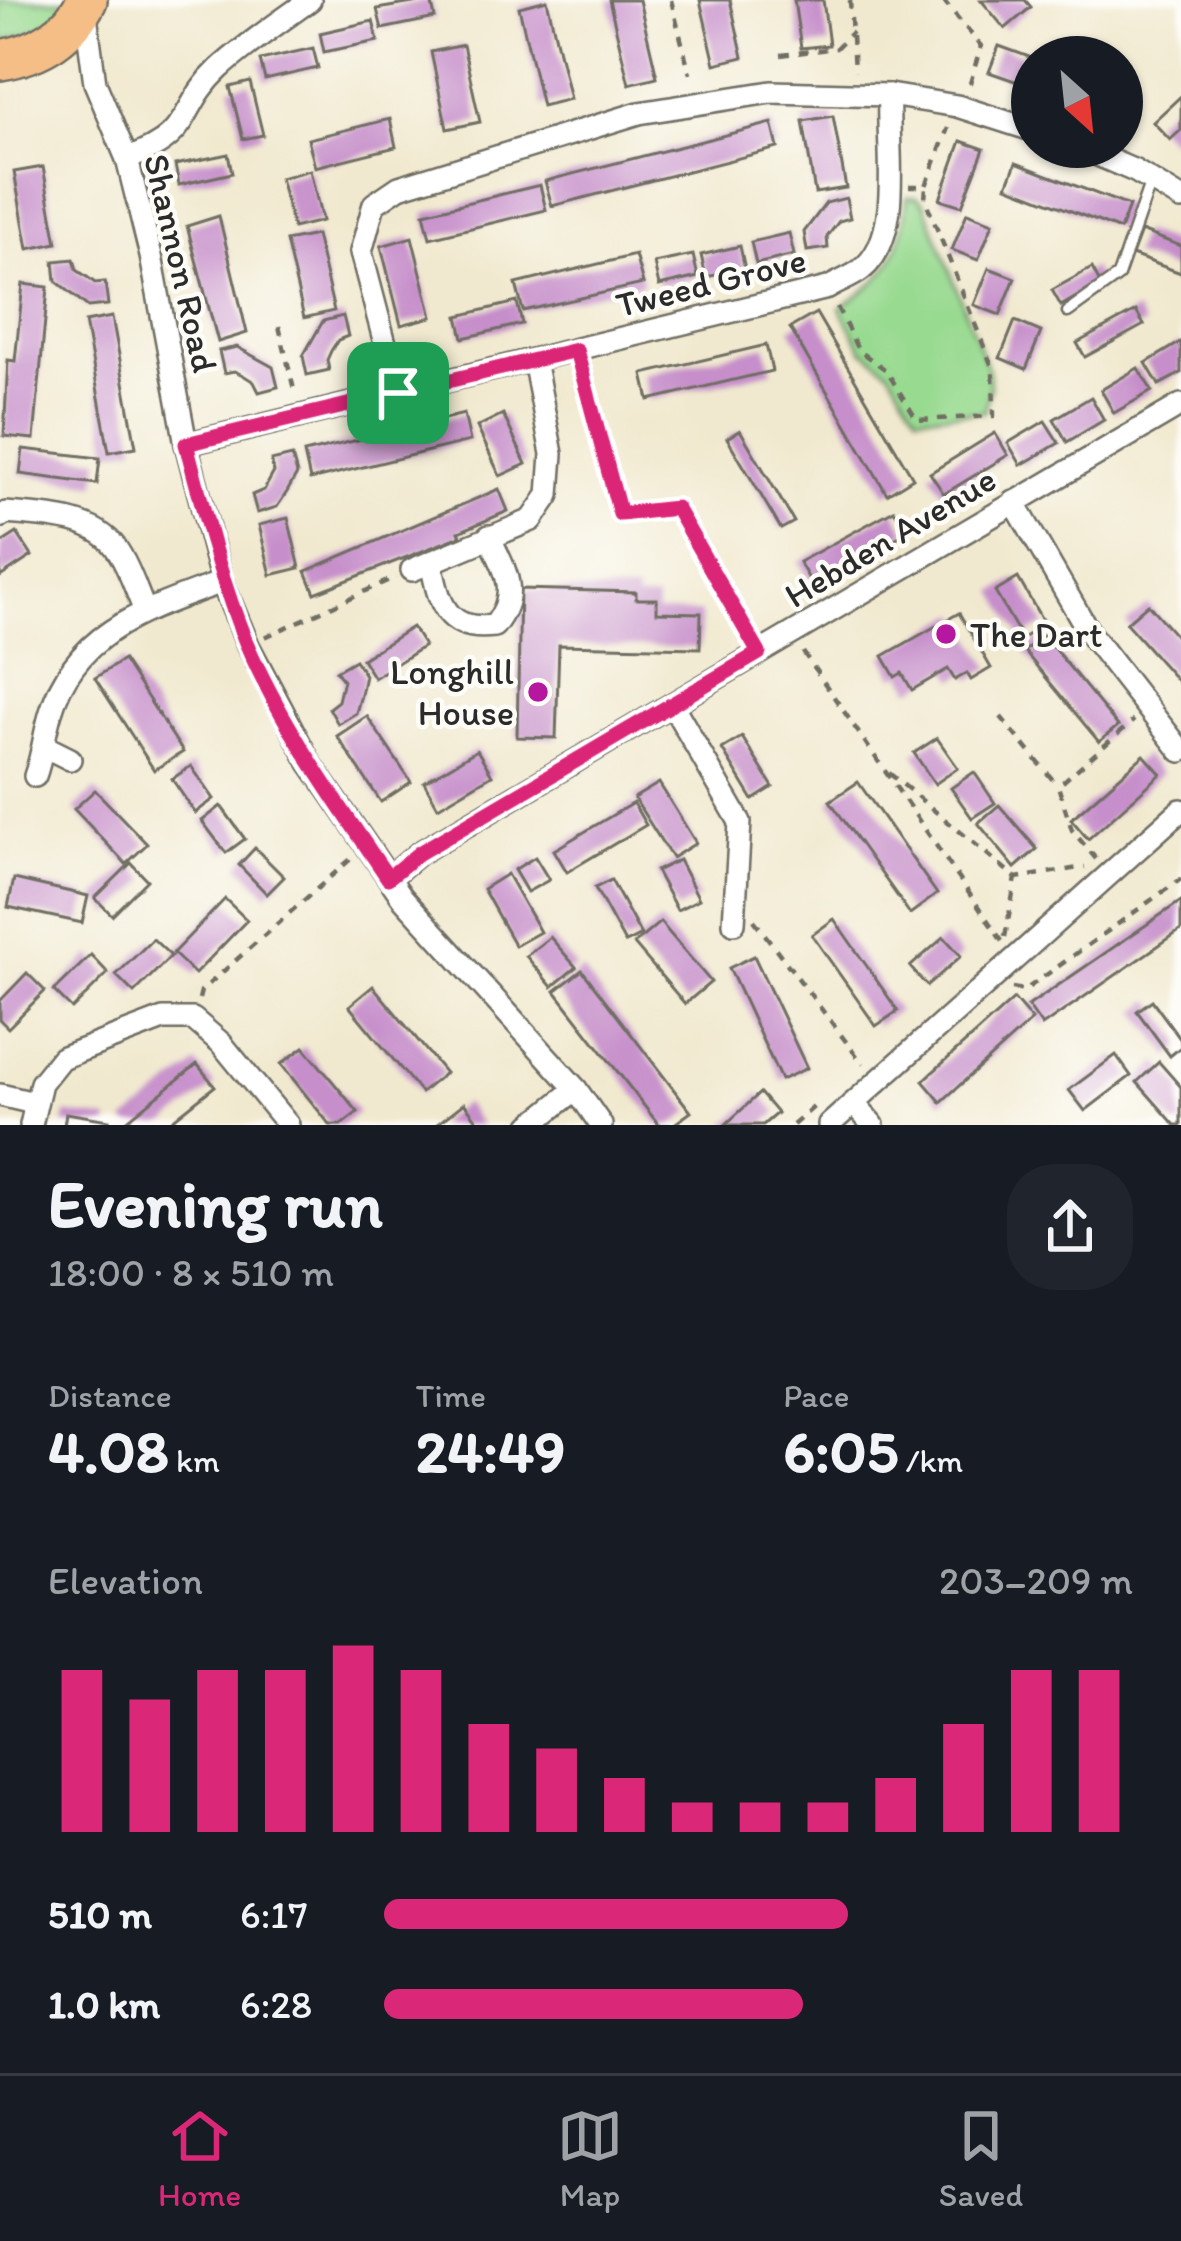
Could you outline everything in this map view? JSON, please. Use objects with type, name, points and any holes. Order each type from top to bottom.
[{"type":"highway","points":[[0,60],[62,54],[86,3]]},
{"type":"street","name":"Shannon Road","points":[[86,3],[95,83],[127,159],[151,256],[186,444],[223,582],[248,645],[310,763],[388,878],[576,1089],[601,1125]]},
{"type":"street","points":[[127,159],[175,135],[216,72],[300,3]]},
{"type":"street","name":"Shannon Road","points":[[62,54],[95,83]]},
{"type":"street","points":[[398,393],[361,252],[374,204],[399,187],[638,113],[771,92],[962,98],[1011,120]]},
{"type":"street","name":"Tweed Grove","points":[[186,444],[827,288],[864,268],[880,246],[891,208],[889,95]]},
{"type":"street","points":[[1123,168],[1180,196]]},
{"type":"street","points":[[489,536],[508,578],[508,609],[494,626],[473,628],[449,616],[421,566],[489,536],[532,520],[549,496],[551,454],[534,360]]},
{"type":"street","name":"Hebden Avenue","points":[[388,878],[419,853],[1181,405]]},
{"type":"street","points":[[1013,502],[1090,634],[1181,751]]},
{"type":"street","points":[[2,509],[60,517],[115,545],[146,611]]},
{"type":"street","points":[[34,776],[46,747],[51,712],[71,668],[101,635],[146,611],[223,582]]},
{"type":"street","points":[[674,706],[740,822],[735,913]]},
{"type":"street","points":[[46,747],[70,759]]},
{"type":"street","points":[[829,1125],[1006,958],[1181,810]]},
{"type":"street","points":[[0,1095],[33,1114],[41,1083],[61,1058],[164,1019],[193,1019],[221,1043],[288,1125]]},
{"type":"street","points":[[531,1125],[576,1089]]},
{"type":"street","points":[[854,1104],[873,1125]]},
{"type":"lane","points":[[1068,312],[1118,276],[1151,181]]},
{"type":"path","points":[[671,0],[690,74]]},
{"type":"path","points":[[850,0],[855,94]]},
{"type":"path","points":[[827,288],[858,350],[886,370],[917,420],[994,416],[993,370],[925,199],[981,46],[943,0]]},
{"type":"path","points":[[781,55],[836,48],[852,32]]},
{"type":"path","points":[[890,187],[926,186]]},
{"type":"path","points":[[278,326],[296,400]]},
{"type":"path","points":[[576,350],[620,514],[676,508],[759,653]]},
{"type":"path","points":[[248,645],[421,566]]},
{"type":"path","points":[[791,634],[1006,958]]},
{"type":"path","points":[[1058,786],[1148,708]]},
{"type":"path","points":[[884,770],[1016,878],[1087,866],[1096,859],[1072,830],[1058,786],[1000,717]]},
{"type":"path","points":[[193,1019],[201,992],[366,845]]},
{"type":"path","points":[[1016,878],[1006,958],[1012,989],[1025,990],[1181,879]]},
{"type":"path","points":[[735,913],[742,906],[787,959],[877,1083]]},
{"type":"green space","points":[[0,0],[74,0],[60,21],[0,43]]},
{"type":"green space","points":[[907,197],[924,203],[988,370],[990,387],[984,412],[917,415],[889,370],[863,350],[840,308],[871,285],[890,263],[901,235]]},
{"type":"building","points":[[431,0],[435,18],[382,29],[377,9]]},
{"type":"building","points":[[547,0],[570,99],[542,106],[519,7]]},
{"type":"building","points":[[609,0],[639,0],[657,77],[629,84]]},
{"type":"building","points":[[700,0],[730,0],[743,57],[715,64]]},
{"type":"building","points":[[794,0],[823,0],[829,45],[801,48]]},
{"type":"building","points":[[981,0],[1025,0],[1031,7],[1005,29]]},
{"type":"building","points":[[373,21],[378,41],[324,52],[320,33]]},
{"type":"building","points":[[463,45],[480,122],[447,129],[431,52]]},
{"type":"building","points":[[999,46],[1011,50],[1011,80],[989,72]]},
{"type":"building","points":[[313,48],[318,68],[265,80],[260,60]]},
{"type":"building","points":[[250,82],[263,135],[243,139],[230,87]]},
{"type":"building","points":[[1181,96],[1181,130],[1170,140],[1153,122]]},
{"type":"building","points":[[833,116],[846,188],[815,193],[803,121]]},
{"type":"building","points":[[390,119],[396,147],[315,167],[308,139]]},
{"type":"building","points":[[772,123],[778,148],[552,206],[545,181]]},
{"type":"building","points":[[961,141],[984,149],[962,206],[940,199]]},
{"type":"building","points":[[228,154],[232,173],[179,185],[175,165]]},
{"type":"building","points":[[43,167],[57,243],[28,249],[14,172]]},
{"type":"building","points":[[1014,168],[1029,168],[1129,206],[1120,230],[1007,186]]},
{"type":"building","points":[[310,170],[322,221],[293,228],[280,178]]},
{"type":"building","points":[[540,185],[546,210],[430,238],[424,213]]},
{"type":"building","points":[[846,198],[850,218],[839,221],[827,237],[828,248],[807,251],[804,232],[826,203]]},
{"type":"building","points":[[967,213],[993,223],[978,260],[952,250]]},
{"type":"building","points":[[219,216],[247,333],[218,342],[187,226]]},
{"type":"building","points":[[1141,231],[1181,246],[1181,273],[1132,255]]},
{"type":"building","points":[[789,233],[794,255],[756,264],[751,242]]},
{"type":"building","points":[[316,235],[334,311],[304,318],[286,241]]},
{"type":"building","points":[[412,237],[432,317],[401,325],[381,246]]},
{"type":"building","points":[[740,246],[745,269],[706,277],[701,255]]},
{"type":"building","points":[[635,255],[643,284],[523,311],[516,284]]},
{"type":"building","points":[[693,255],[698,277],[659,286],[654,263]]},
{"type":"building","points":[[74,259],[77,270],[95,283],[105,282],[108,305],[88,307],[56,281],[54,261]]},
{"type":"building","points":[[989,268],[1015,278],[1000,315],[974,305]]},
{"type":"building","points":[[1092,268],[1100,283],[1061,306],[1052,290]]},
{"type":"building","points":[[23,284],[48,287],[34,439],[4,436],[8,360],[15,361]]},
{"type":"building","points":[[517,302],[522,324],[463,338],[458,316]]},
{"type":"building","points":[[1136,311],[1144,325],[1085,357],[1077,343]]},
{"type":"building","points":[[816,313],[913,478],[887,494],[790,328]]},
{"type":"building","points":[[343,316],[348,336],[338,340],[331,351],[329,370],[307,375],[303,356],[323,321]]},
{"type":"building","points":[[112,317],[136,447],[109,452],[85,322]]},
{"type":"building","points":[[1015,321],[1041,332],[1026,369],[1000,358]]},
{"type":"building","points":[[1181,342],[1181,373],[1159,385],[1146,363]]},
{"type":"building","points":[[766,345],[772,371],[649,400],[643,374]]},
{"type":"building","points":[[237,347],[273,367],[278,387],[259,392],[243,375],[224,373],[219,351]]},
{"type":"building","points":[[1138,368],[1152,391],[1114,413],[1101,390]]},
{"type":"building","points":[[1091,397],[1104,420],[1067,442],[1054,419]]},
{"type":"building","points":[[464,414],[470,441],[310,480],[304,453]]},
{"type":"building","points":[[503,414],[526,464],[500,476],[477,427]]},
{"type":"building","points":[[1045,421],[1059,443],[1021,465],[1008,443]]},
{"type":"building","points":[[740,430],[794,522],[781,529],[727,438]]},
{"type":"building","points":[[995,433],[1008,455],[944,494],[930,473]]},
{"type":"building","points":[[23,449],[100,458],[97,484],[20,474]]},
{"type":"building","points":[[292,456],[297,474],[287,492],[277,507],[257,513],[252,495],[264,490],[274,472],[271,461]]},
{"type":"building","points":[[499,489],[508,511],[459,532],[461,536],[315,593],[306,571]]},
{"type":"building","points":[[894,510],[907,532],[812,584],[799,562]]},
{"type":"building","points":[[288,518],[300,568],[271,575],[259,525]]},
{"type":"building","points":[[17,533],[32,556],[0,577],[0,544]]},
{"type":"building","points":[[1018,578],[1045,625],[1022,638],[995,592]]},
{"type":"building","name":"Longhill House","points":[[520,589],[636,592],[636,599],[657,599],[657,612],[701,613],[700,648],[559,645],[556,738],[517,737]]},
{"type":"building","points":[[1148,604],[1181,642],[1181,685],[1126,623]]},
{"type":"building","name":"The Dart","points":[[959,613],[991,668],[971,680],[967,673],[955,680],[948,669],[912,690],[902,673],[895,677],[883,656]]},
{"type":"building","points":[[412,627],[424,646],[374,678],[362,659]]},
{"type":"building","points":[[1043,635],[1118,726],[1099,742],[1024,651]]},
{"type":"building","points":[[123,660],[183,752],[154,770],[95,678]]},
{"type":"building","points":[[355,660],[365,675],[361,695],[356,713],[338,724],[329,708],[338,701],[343,680],[336,671]]},
{"type":"building","points":[[367,716],[411,782],[381,802],[337,736]]},
{"type":"building","points":[[742,737],[773,787],[753,800],[722,749]]},
{"type":"building","points":[[937,738],[958,768],[935,784],[914,753]]},
{"type":"building","points":[[477,750],[492,775],[438,807],[424,782]]},
{"type":"building","points":[[1144,755],[1161,774],[1088,839],[1071,819]]},
{"type":"building","points":[[191,766],[214,799],[195,813],[172,779]]},
{"type":"building","points":[[974,772],[995,803],[972,818],[951,788]]},
{"type":"building","points":[[858,782],[937,894],[910,914],[830,801]]},
{"type":"building","points":[[659,783],[696,843],[672,858],[634,798]]},
{"type":"building","points":[[95,790],[147,844],[126,864],[74,809]]},
{"type":"building","points":[[633,803],[646,825],[567,872],[554,850]]},
{"type":"building","points":[[999,805],[1037,849],[1015,868],[978,823]]},
{"type":"building","points":[[221,806],[245,839],[226,853],[202,821]]},
{"type":"building","points":[[255,848],[284,877],[267,894],[239,865]]},
{"type":"building","points":[[535,857],[549,880],[527,892],[514,870]]},
{"type":"building","points":[[679,860],[699,899],[677,910],[656,871]]},
{"type":"building","points":[[131,863],[147,880],[112,915],[95,898]]},
{"type":"building","points":[[507,874],[540,932],[515,946],[483,889]]},
{"type":"building","points":[[14,879],[88,896],[82,923],[8,907]]},
{"type":"building","points":[[611,880],[641,935],[625,943],[595,888]]},
{"type":"building","points":[[225,899],[247,920],[195,974],[173,953]]},
{"type":"building","points":[[1181,901],[1181,930],[1042,1026],[1028,1006]]},
{"type":"building","points":[[834,919],[898,1011],[876,1026],[812,935]]},
{"type":"building","points":[[660,922],[711,982],[685,1004],[634,944]]},
{"type":"building","points":[[550,937],[576,967],[552,987],[526,956]]},
{"type":"building","points":[[944,937],[961,956],[927,986],[910,967]]},
{"type":"building","points":[[153,939],[171,956],[134,993],[116,975]]},
{"type":"building","points":[[91,955],[108,973],[72,1009],[54,991]]},
{"type":"building","points":[[754,956],[807,1068],[781,1080],[729,968]]},
{"type":"building","points":[[582,970],[691,1112],[673,1125],[659,1125],[555,991]]},
{"type":"building","points":[[27,973],[45,991],[8,1028],[0,1020],[0,1001]]},
{"type":"building","points":[[373,986],[445,1073],[421,1093],[349,1006]]},
{"type":"building","points":[[1014,999],[1032,1020],[941,1102],[923,1081]]},
{"type":"building","points":[[1152,1000],[1181,1040],[1181,1047],[1170,1056],[1137,1011]]},
{"type":"building","points":[[304,1047],[358,1112],[341,1125],[330,1125],[281,1064]]},
{"type":"building","points":[[1116,1055],[1131,1076],[1085,1111],[1069,1090]]},
{"type":"building","points":[[1159,1062],[1181,1087],[1181,1125],[1175,1125],[1137,1082]]},
{"type":"building","points":[[197,1064],[215,1086],[166,1125],[125,1122]]},
{"type":"building","points":[[760,1093],[777,1113],[763,1125],[725,1125]]},
{"type":"building","points":[[464,1103],[481,1125],[436,1125]]},
{"type":"building","points":[[66,1113],[109,1120],[108,1125],[64,1125]]},
{"type":"place","name":"The Dart","points":[[946,634]]},
{"type":"place","name":"Longhill House","points":[[538,692]]},
{"type":"route","points":[[576,350],[620,514],[676,508],[759,653],[419,853],[388,878],[310,763],[248,645],[223,582],[186,444],[398,393],[576,350]]}]
